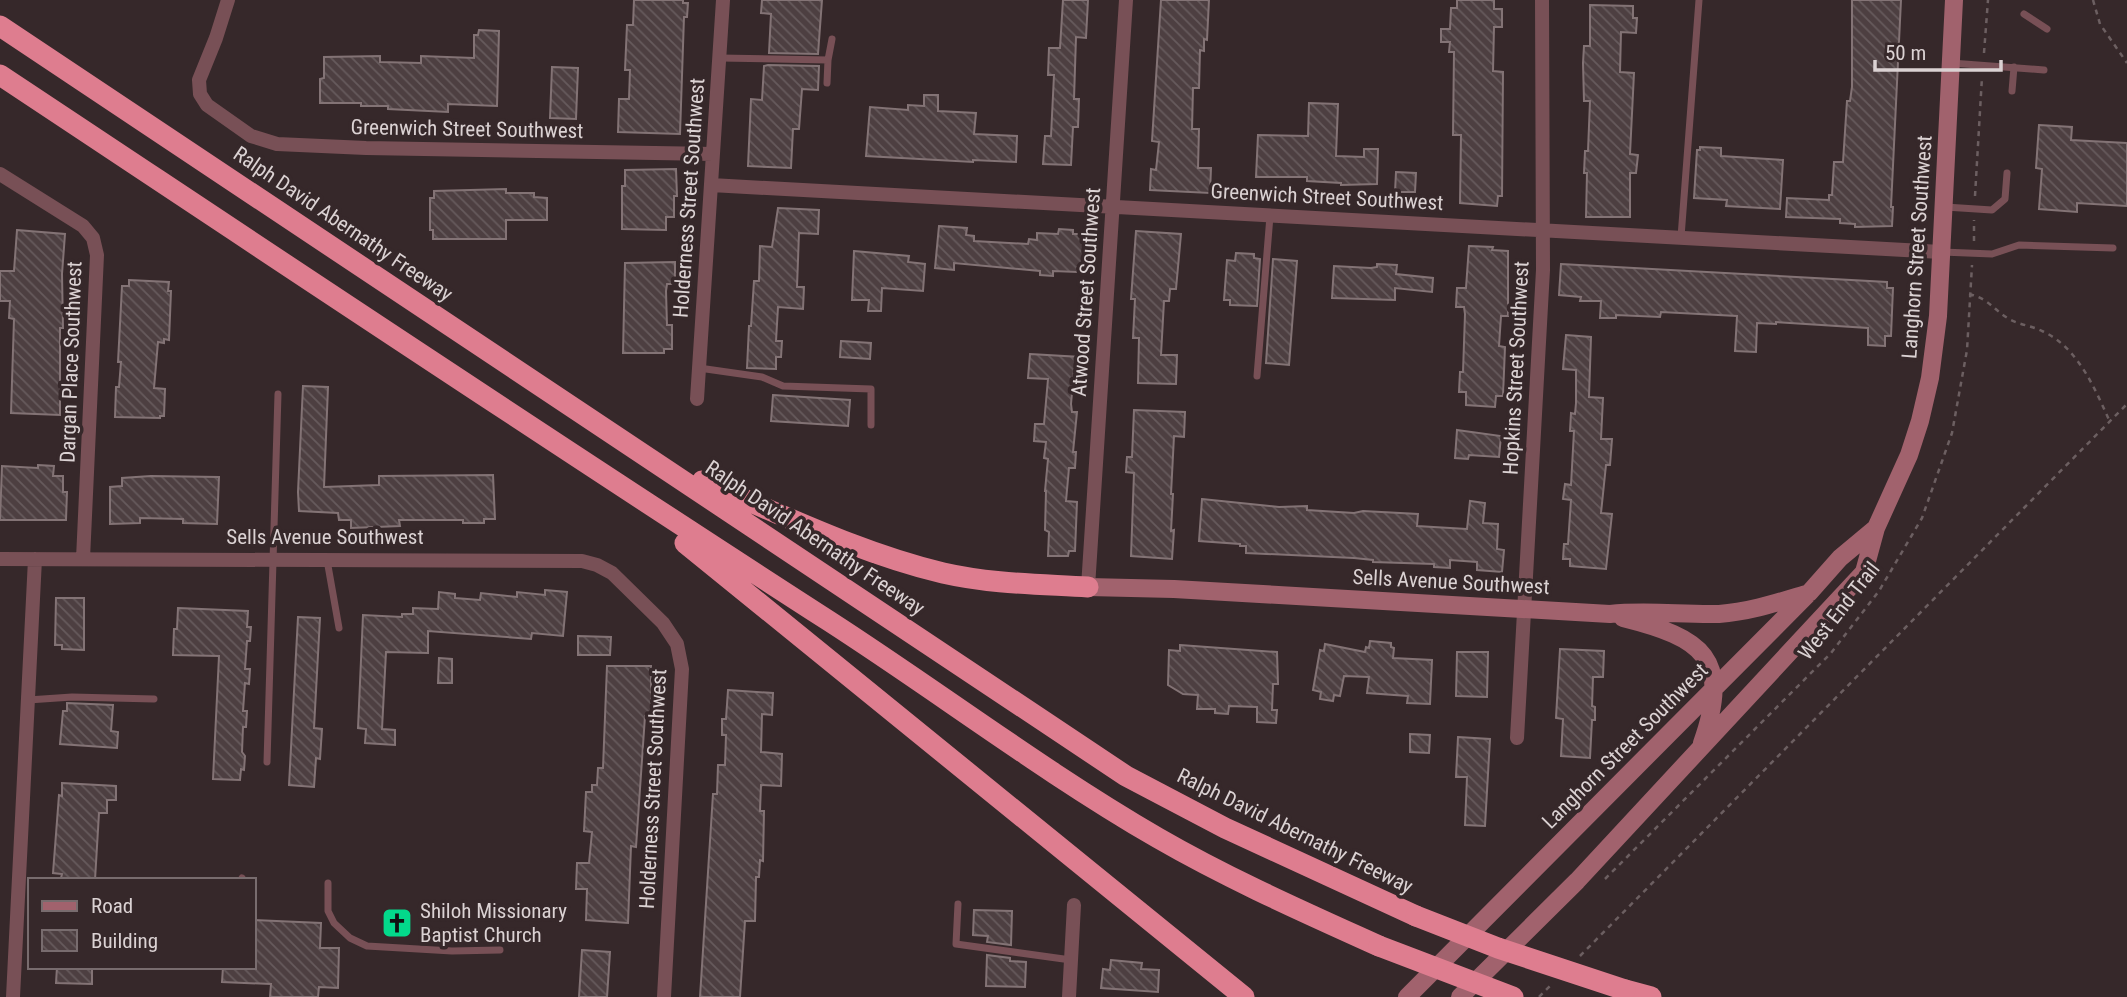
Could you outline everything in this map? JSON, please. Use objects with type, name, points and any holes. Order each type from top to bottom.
[{"type":"highway","name":"Ralph David Abernathy Freeway","points":[[0,26],[1126,776],[1225,828],[1416,916],[1498,948],[1651,997]]},
{"type":"highway","points":[[0,75],[605,477],[894,663],[1045,767],[1155,836],[1227,877],[1379,946],[1513,997]]},
{"type":"highway","points":[[651,459],[839,539],[898,560],[943,573],[990,581],[1088,587]]},
{"type":"highway","points":[[605,477],[1244,997]]},
{"type":"street","name":"Greenwich Street Southwest","points":[[228,0],[199,80],[200,94],[206,105],[251,136],[277,144],[379,149],[713,154]]},
{"type":"street","name":"Holderness Street Southwest","points":[[697,399],[723,0]]},
{"type":"street","name":"Atwood Street Southwest","points":[[1088,587],[1126,0]]},
{"type":"street","name":"Hopkins Street Southwest","points":[[1517,738],[1543,270],[1542,0]]},
{"type":"street","name":"Langhorn Street Southwest","points":[[1460,997],[1577,881],[1864,572],[1876,528],[1909,455],[1930,378],[1941,252],[1954,0]]},
{"type":"street","name":"Dargan Place Southwest","points":[[0,174],[83,226],[93,238],[97,255],[83,559]]},
{"type":"street","name":"Greenwich Street Southwest","points":[[711,185],[1941,252]]},
{"type":"street","name":"Langhorn Street Southwest","points":[[1406,997],[1809,593],[1840,558],[1876,528]]},
{"type":"street","name":"Sells Avenue Southwest","points":[[0,559],[582,561],[612,573],[638,598]]},
{"type":"street","points":[[13,997],[35,559]]},
{"type":"street","name":"Sells Avenue Southwest","points":[[1088,587],[1174,589],[1610,614],[1635,611],[1718,614],[1756,609],[1809,593]]},
{"type":"street","name":"Holderness Street Southwest","points":[[638,598],[663,623],[677,644],[682,669],[664,997]]},
{"type":"street","points":[[1610,614],[1678,634],[1699,650],[1713,670],[1710,718],[1699,749]]},
{"type":"street","points":[[1069,997],[1074,905]]},
{"type":"lane","points":[[1681,237],[1699,0]]},
{"type":"lane","points":[[2024,14],[2047,29]]},
{"type":"lane","points":[[827,83],[832,39]]},
{"type":"lane","points":[[719,58],[828,60]]},
{"type":"lane","points":[[1951,63],[2044,70]]},
{"type":"lane","points":[[2012,90],[2014,67]]},
{"type":"lane","points":[[1943,207],[1992,209],[2005,199],[2007,173]]},
{"type":"lane","points":[[1257,376],[1270,215]]},
{"type":"lane","points":[[1941,252],[1992,254],[2019,244],[2113,248]]},
{"type":"lane","points":[[699,369],[762,377],[783,386],[871,389],[871,425]]},
{"type":"lane","points":[[267,762],[278,394]]},
{"type":"lane","points":[[327,560],[338,628]]},
{"type":"lane","points":[[28,700],[72,697],[154,699]]},
{"type":"lane","points":[[328,883],[328,911],[334,923],[350,938],[367,946],[452,951],[500,950]]},
{"type":"lane","points":[[958,904],[956,944],[1071,960]]},
{"type":"path","name":"West End Trail","points":[[1604,879],[1831,653],[1879,591],[1922,518],[1952,433],[1967,350],[1987,0]]},
{"type":"path","points":[[2093,0],[2100,24],[2127,63]]},
{"type":"path","points":[[1969,294],[1988,301],[2009,319],[2043,331],[2062,344],[2080,365],[2110,422]]},
{"type":"path","points":[[1577,958],[2127,404]]},
{"type":"path","points":[[1539,997],[1558,978]]},
{"type":"building","points":[[634,0],[683,0],[683,3],[688,3],[687,17],[684,17],[680,134],[618,132],[619,99],[629,99],[630,70],[625,70],[627,25],[633,25]]},
{"type":"building","points":[[762,0],[822,0],[818,54],[769,53],[771,14],[761,13]]},
{"type":"building","points":[[1063,0],[1088,0],[1086,38],[1076,37],[1074,99],[1079,99],[1078,127],[1073,127],[1071,165],[1043,164],[1045,136],[1051,136],[1054,75],[1048,75],[1049,48],[1060,48]]},
{"type":"building","points":[[1161,0],[1209,0],[1207,40],[1204,39],[1204,51],[1200,50],[1199,88],[1193,88],[1192,129],[1199,129],[1198,168],[1211,168],[1210,193],[1150,190],[1151,169],[1156,170],[1159,142],[1152,141]]},
{"type":"building","points":[[1457,0],[1494,0],[1494,9],[1502,9],[1502,27],[1494,27],[1493,71],[1503,72],[1502,196],[1498,196],[1497,206],[1460,203],[1461,135],[1453,135],[1454,52],[1449,52],[1450,42],[1441,42],[1441,29],[1450,29],[1451,8],[1457,8]]},
{"type":"building","points":[[1852,0],[1901,0],[1892,226],[1855,227],[1855,224],[1840,223],[1840,219],[1786,217],[1787,198],[1829,200],[1829,195],[1832,195],[1834,162],[1843,162],[1847,101],[1850,101],[1852,87]]},
{"type":"building","points":[[1590,5],[1633,6],[1633,18],[1637,18],[1636,33],[1621,32],[1620,72],[1634,73],[1630,154],[1638,155],[1636,173],[1630,173],[1630,217],[1586,217],[1587,173],[1584,173],[1585,151],[1588,151],[1590,101],[1584,101],[1583,63],[1584,46],[1590,46]]},
{"type":"building","points":[[479,30],[499,31],[497,106],[448,104],[448,112],[388,109],[388,106],[361,106],[361,103],[320,103],[324,57],[380,56],[380,62],[421,63],[421,56],[474,58],[474,35],[478,35]]},
{"type":"building","points":[[764,66],[819,66],[818,90],[802,89],[799,129],[793,129],[791,168],[748,166],[751,99],[762,100]]},
{"type":"building","points":[[552,67],[578,68],[576,119],[550,118]]},
{"type":"building","points":[[924,95],[938,95],[938,111],[976,113],[974,134],[1017,136],[1016,162],[866,156],[870,107],[908,110],[908,105],[924,106]]},
{"type":"building","points":[[1309,103],[1338,104],[1336,156],[1364,157],[1364,149],[1378,149],[1377,184],[1341,185],[1307,181],[1307,177],[1256,177],[1258,135],[1308,136]]},
{"type":"building","points":[[2039,125],[2072,127],[2071,140],[2127,143],[2127,206],[2077,203],[2077,212],[2039,209],[2042,169],[2036,168]]},
{"type":"building","points":[[1700,147],[1721,148],[1721,156],[1783,160],[1780,209],[1726,206],[1727,200],[1694,198],[1697,150],[1700,150]]},
{"type":"building","points":[[676,169],[677,196],[674,196],[674,217],[666,217],[666,230],[622,229],[622,186],[625,186],[625,170]]},
{"type":"building","points":[[1396,172],[1416,173],[1415,192],[1395,192]]},
{"type":"building","points":[[506,189],[506,193],[534,193],[534,197],[547,198],[547,220],[506,220],[506,239],[433,239],[433,230],[430,230],[430,198],[434,198],[434,191]]},
{"type":"building","points":[[778,208],[819,210],[818,234],[799,233],[797,287],[804,287],[803,309],[778,307],[776,341],[782,341],[781,357],[776,357],[776,369],[747,368],[754,281],[759,281],[760,246],[772,247]]},
{"type":"building","points":[[939,226],[967,228],[966,235],[974,236],[974,241],[1028,244],[1029,239],[1037,240],[1037,233],[1058,234],[1059,229],[1073,230],[1073,234],[1089,234],[1088,259],[1085,259],[1084,267],[1077,267],[1077,272],[1053,271],[1053,276],[1040,275],[1040,271],[954,263],[954,270],[935,268]]},
{"type":"building","points":[[17,230],[65,234],[62,274],[63,328],[60,328],[60,415],[11,413],[14,319],[9,318],[10,301],[0,301],[0,271],[14,271]]},
{"type":"building","points":[[1136,231],[1181,234],[1176,289],[1170,289],[1169,301],[1164,301],[1161,355],[1177,355],[1176,384],[1138,383],[1139,338],[1133,338],[1135,299],[1131,299]]},
{"type":"building","points":[[1469,246],[1508,251],[1508,316],[1501,316],[1499,346],[1505,347],[1503,396],[1496,396],[1495,407],[1466,405],[1466,392],[1459,392],[1460,372],[1463,372],[1465,314],[1464,307],[1456,307],[1457,288],[1466,288]]},
{"type":"building","points":[[854,251],[909,256],[908,262],[925,264],[923,291],[882,288],[881,311],[868,311],[869,300],[852,300]]},
{"type":"building","points":[[1236,253],[1254,254],[1254,258],[1260,259],[1257,306],[1230,305],[1230,300],[1224,300],[1227,260],[1235,261]]},
{"type":"building","points":[[1273,259],[1297,261],[1289,365],[1266,363]]},
{"type":"building","points":[[675,262],[675,284],[667,284],[666,291],[667,325],[672,325],[672,349],[664,349],[664,353],[623,353],[625,263]]},
{"type":"building","points":[[1377,264],[1397,265],[1396,274],[1433,278],[1432,292],[1395,288],[1395,300],[1332,298],[1334,266],[1371,268],[1377,267]]},
{"type":"building","points":[[1561,264],[1887,282],[1887,288],[1893,288],[1891,336],[1885,336],[1885,346],[1868,345],[1868,328],[1757,323],[1756,352],[1735,351],[1737,316],[1661,312],[1660,317],[1616,315],[1616,318],[1600,318],[1601,301],[1580,301],[1581,297],[1559,295]]},
{"type":"building","points":[[129,280],[169,282],[169,340],[158,342],[154,388],[165,389],[164,416],[160,418],[115,417],[116,387],[119,387],[121,362],[118,362],[122,286],[129,286]]},
{"type":"building","points":[[1566,335],[1591,337],[1589,397],[1603,398],[1601,439],[1612,439],[1610,465],[1606,465],[1601,513],[1612,514],[1606,569],[1570,566],[1570,559],[1563,559],[1564,544],[1568,544],[1571,500],[1563,499],[1565,484],[1571,485],[1574,431],[1570,431],[1571,413],[1575,414],[1576,403],[1576,370],[1563,369]]},
{"type":"building","points":[[841,341],[871,343],[870,359],[840,357]]},
{"type":"building","points":[[1030,354],[1081,357],[1080,371],[1074,370],[1071,404],[1072,412],[1077,412],[1073,452],[1076,452],[1075,468],[1069,468],[1066,501],[1077,502],[1075,551],[1069,551],[1068,556],[1048,556],[1049,532],[1045,530],[1048,459],[1044,458],[1046,442],[1034,441],[1035,424],[1044,424],[1048,379],[1028,378]]},
{"type":"building","points":[[303,386],[328,387],[324,487],[379,485],[379,476],[493,475],[495,519],[484,519],[484,523],[463,523],[463,520],[399,520],[400,526],[351,528],[351,520],[339,520],[338,513],[299,511]]},
{"type":"building","points":[[773,395],[850,400],[848,426],[771,421]]},
{"type":"building","points":[[1134,410],[1185,412],[1184,437],[1174,436],[1172,559],[1131,556],[1134,473],[1126,472],[1127,457],[1132,457]]},
{"type":"building","points":[[1457,430],[1501,436],[1499,457],[1469,455],[1468,459],[1455,458]]},
{"type":"building","points":[[38,465],[54,466],[53,476],[63,476],[63,492],[67,492],[66,520],[0,520],[2,466],[38,468]]},
{"type":"building","points":[[219,477],[217,524],[183,523],[183,519],[140,518],[140,523],[110,524],[110,487],[122,486],[122,478]]},
{"type":"building","points":[[1202,499],[1279,507],[1307,506],[1307,510],[1418,514],[1417,526],[1467,529],[1470,501],[1485,503],[1483,523],[1498,524],[1497,549],[1504,550],[1502,572],[1477,570],[1477,562],[1450,560],[1450,568],[1434,567],[1434,564],[1373,562],[1354,558],[1246,553],[1246,546],[1240,544],[1199,541]]},
{"type":"building","points":[[545,590],[567,592],[563,636],[532,633],[531,639],[428,631],[428,653],[386,652],[382,729],[395,730],[395,745],[365,743],[366,729],[358,728],[363,615],[402,617],[402,614],[413,614],[413,608],[438,609],[439,592],[455,594],[455,598],[480,600],[481,593],[517,597],[517,592],[545,595]]},
{"type":"building","points":[[56,598],[84,598],[84,650],[62,649],[62,645],[55,645]]},
{"type":"building","points":[[178,608],[248,611],[247,627],[251,627],[245,669],[250,669],[249,684],[245,683],[243,711],[247,711],[242,752],[245,756],[240,780],[213,779],[219,656],[173,655]]},
{"type":"building","points":[[298,617],[320,618],[314,728],[322,729],[320,759],[316,758],[314,787],[289,785]]},
{"type":"building","points":[[578,636],[611,637],[610,655],[578,655]]},
{"type":"building","points":[[1370,641],[1391,643],[1394,648],[1393,658],[1432,660],[1430,704],[1407,703],[1408,696],[1367,693],[1369,677],[1344,676],[1340,696],[1334,695],[1333,701],[1320,699],[1321,692],[1313,690],[1320,650],[1324,651],[1325,644],[1365,652]]},
{"type":"building","points":[[1180,645],[1277,652],[1278,684],[1273,684],[1272,710],[1277,710],[1276,723],[1257,722],[1257,707],[1229,706],[1228,714],[1215,713],[1215,709],[1197,709],[1198,695],[1183,694],[1168,685],[1169,650],[1180,651]]},
{"type":"building","points":[[1560,649],[1604,651],[1603,677],[1593,677],[1592,706],[1595,707],[1595,720],[1592,720],[1590,758],[1561,756],[1563,719],[1556,718]]},
{"type":"building","points":[[1457,652],[1488,652],[1487,697],[1456,696]]},
{"type":"building","points":[[439,658],[452,659],[452,683],[438,683]]},
{"type":"building","points":[[607,666],[651,666],[651,717],[645,716],[636,847],[631,846],[628,923],[586,920],[587,889],[576,889],[577,863],[589,863],[592,832],[584,831],[586,792],[592,792],[592,785],[597,785],[598,768],[603,768]]},
{"type":"building","points":[[728,690],[773,693],[772,715],[762,714],[761,752],[782,754],[781,786],[761,785],[760,811],[764,811],[763,861],[760,860],[759,877],[756,877],[755,921],[745,921],[740,997],[700,997],[713,794],[717,794],[718,765],[725,765],[726,735],[722,735],[722,719],[726,719]]},
{"type":"building","points":[[67,703],[113,705],[111,731],[118,732],[117,748],[60,744],[63,711],[67,711]]},
{"type":"building","points":[[1410,734],[1430,735],[1429,753],[1410,752]]},
{"type":"building","points":[[1458,737],[1490,739],[1485,826],[1465,825],[1467,777],[1456,777]]},
{"type":"building","points":[[62,783],[116,786],[116,800],[107,800],[107,813],[99,813],[95,878],[61,878],[62,874],[53,873],[59,795],[62,796]]},
{"type":"building","points":[[974,910],[1012,911],[1011,945],[987,942],[988,936],[973,935]]},
{"type":"building","points":[[256,920],[321,923],[320,948],[339,948],[338,988],[319,987],[318,997],[270,997],[271,984],[222,982],[223,969],[256,969]]},
{"type":"building","points":[[582,950],[610,952],[607,997],[579,997]]},
{"type":"building","points":[[987,955],[1026,962],[1025,987],[986,986]]},
{"type":"building","points":[[1111,960],[1142,963],[1141,969],[1159,970],[1158,992],[1101,988],[1103,969],[1110,970]]},
{"type":"building","points":[[57,969],[92,969],[92,984],[56,983]]},
{"type":"place","name":"Shiloh Missionary Baptist Church","points":[[397,923]]}]
